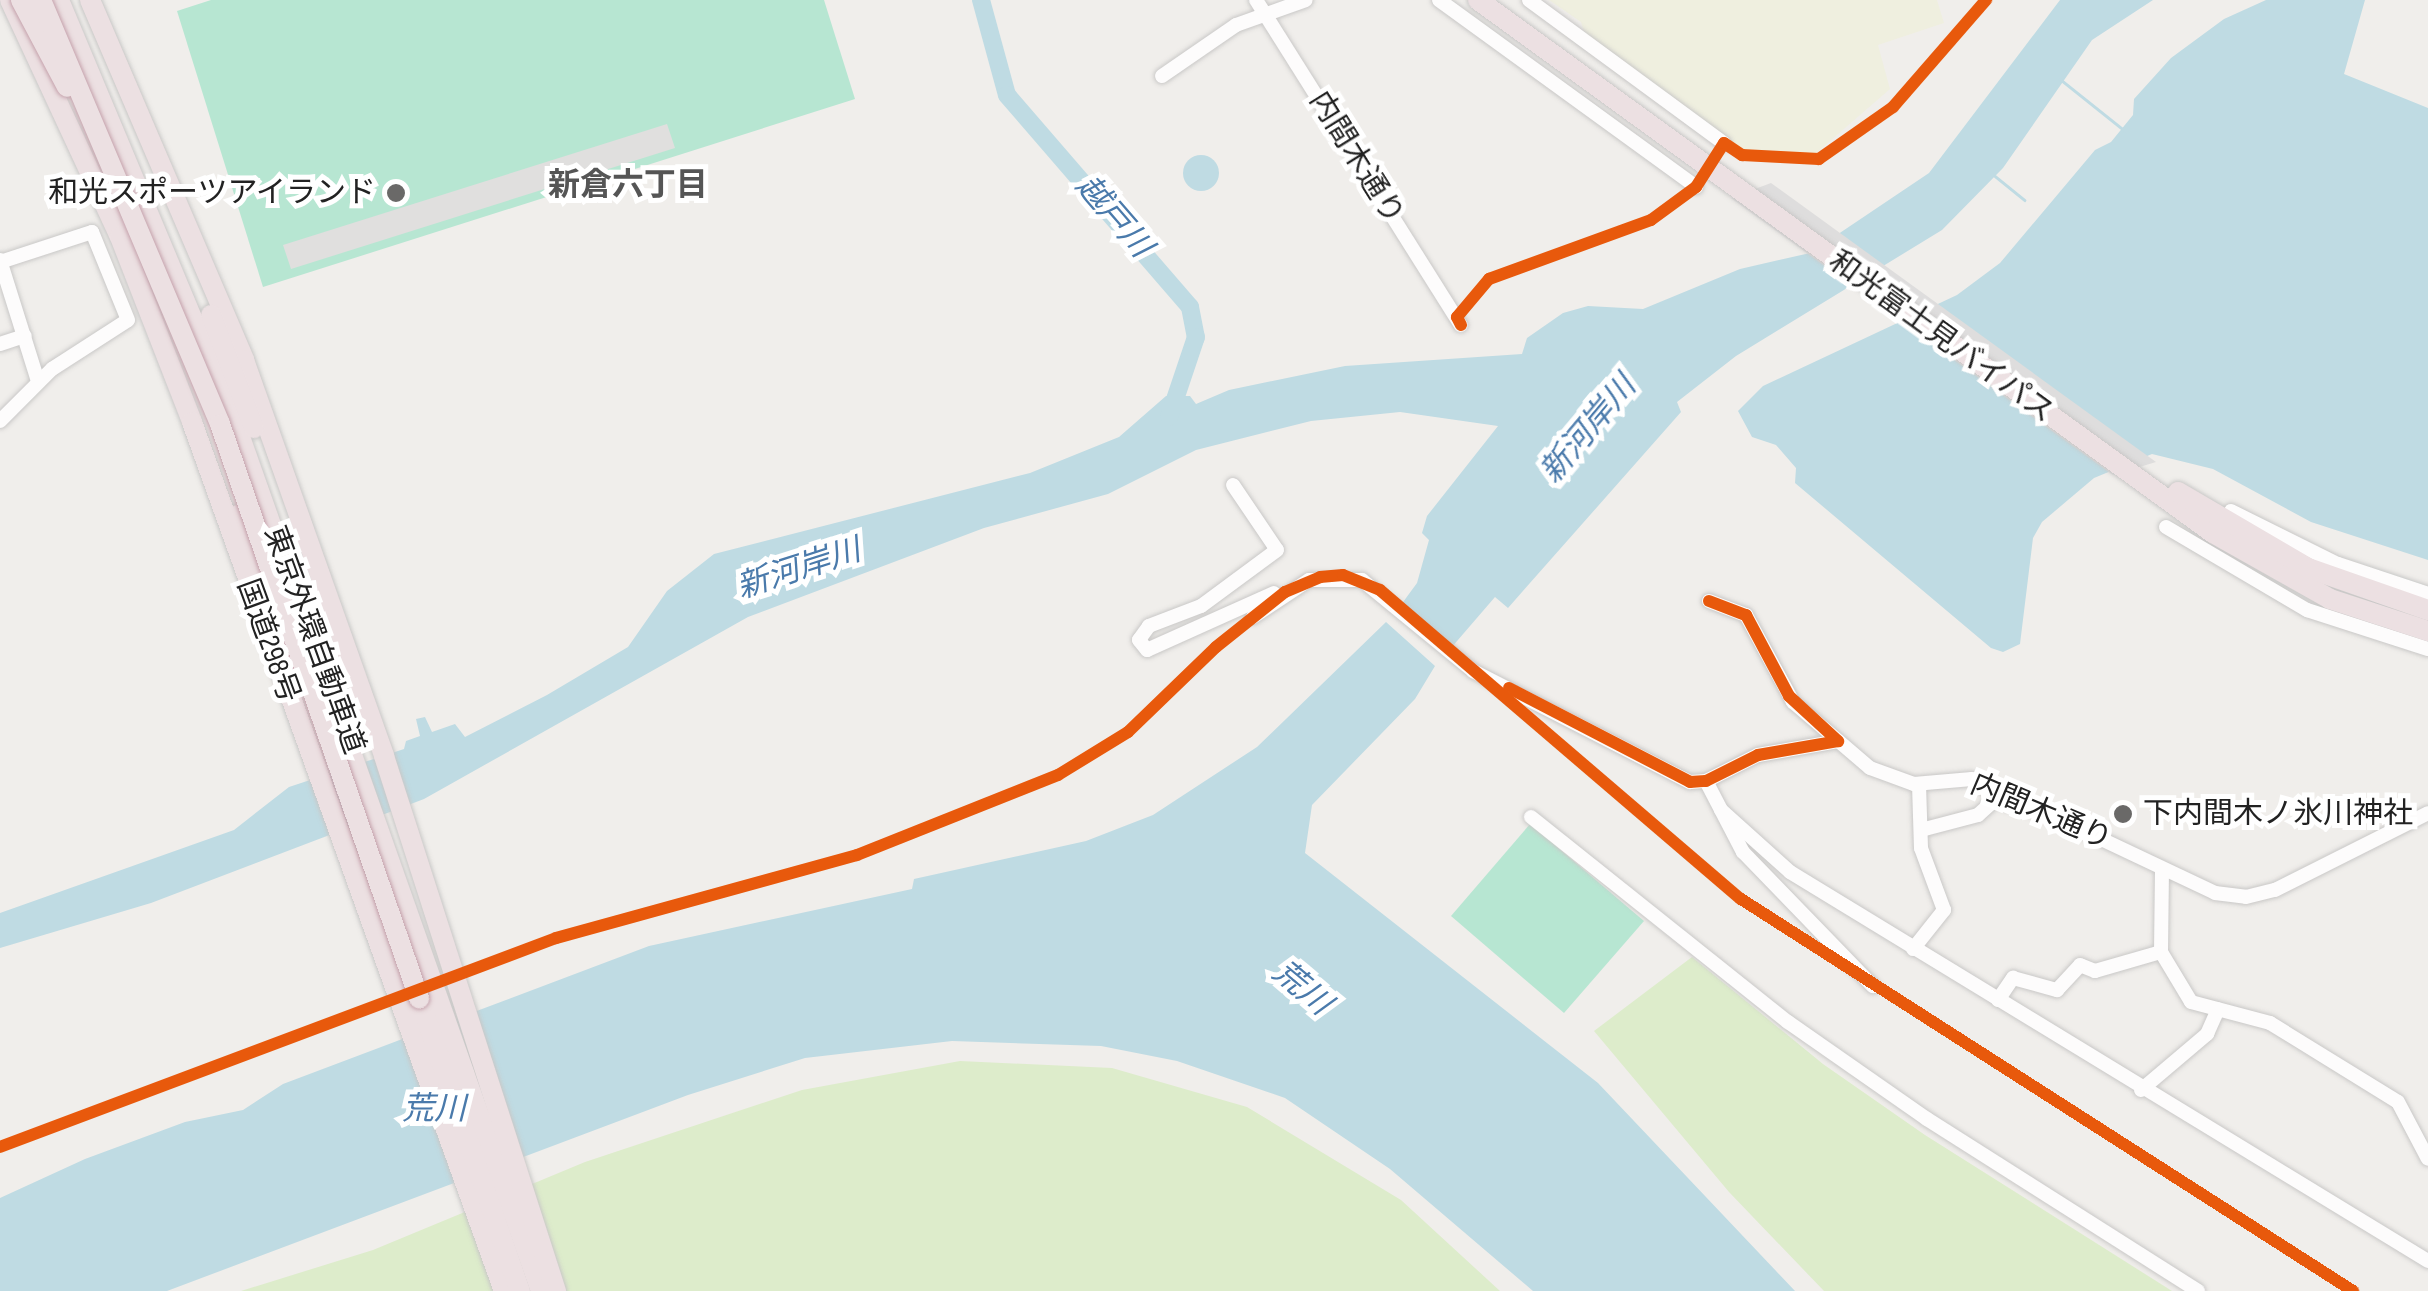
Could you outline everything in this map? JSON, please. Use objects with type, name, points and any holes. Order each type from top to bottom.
[{"type":"highway","name":"東京外環自動車道","points":[[41,0],[136,211],[220,424],[540,1291]]},
{"type":"highway","points":[[51,0],[71,124]]},
{"type":"highway","name":"東京外環自動車道","points":[[60,0],[169,251],[398,907],[520,1291]]},
{"type":"highway","points":[[78,0],[169,251]]},
{"type":"highway","points":[[90,0],[244,360],[384,756],[556,1291]]},
{"type":"highway","name":"和光富士見バイパス","points":[[1478,0],[1752,191],[2289,580],[2344,605],[2428,631]]},
{"type":"highway","name":"和光富士見バイパス","points":[[1501,0],[1752,191]]},
{"type":"highway","points":[[14,4],[136,211]]},
{"type":"highway","name":"国道298号","points":[[14,4],[120,237],[504,1291]]},
{"type":"highway","points":[[106,38],[338,664],[398,907]]},
{"type":"highway","points":[[120,237],[206,428],[314,732],[398,907]]},
{"type":"highway","name":"和光富士見バイパス","points":[[2134,468],[2294,562],[2428,610]]},
{"type":"street","points":[[1162,76],[1260,6],[1306,0]]},
{"type":"street","points":[[1438,0],[1696,187]]},
{"type":"street","points":[[1530,0],[1724,143]]},
{"type":"street","name":"内間木通り","points":[[1260,6],[1459,321]]},
{"type":"street","points":[[0,420],[38,380],[128,320],[92,232],[0,261],[38,380]]},
{"type":"street","points":[[0,344],[25,336]]},
{"type":"street","points":[[1233,485],[1276,550],[1201,606],[1149,626],[1140,640],[1147,650],[1271,592],[1285,592]]},
{"type":"street","points":[[2231,511],[2338,564],[2428,594]]},
{"type":"street","points":[[2166,527],[2208,548],[2307,610],[2428,648]]},
{"type":"street","points":[[1253,616],[1285,592],[1320,577],[1362,580],[1473,671],[1682,780],[1706,781],[1758,756],[1838,741]]},
{"type":"street","name":"内間木通り","points":[[1708,602],[1746,615],[1789,696],[1870,768],[1919,784],[1968,778],[1997,798],[2070,823],[2215,893],[2258,895],[2428,813]]},
{"type":"street","points":[[1706,781],[1743,852],[1873,986]]},
{"type":"street","points":[[1913,949],[1944,910],[1921,830],[1919,784]]},
{"type":"street","points":[[1921,830],[1978,815],[1997,798]]},
{"type":"street","points":[[1721,810],[1780,866],[2141,1090],[2428,1261]]},
{"type":"street","points":[[1530,817],[1804,1033],[1927,1120],[2198,1291]]},
{"type":"street","points":[[2162,870],[2161,952],[2191,1002],[2270,1023],[2398,1102],[2428,1159]]},
{"type":"street","points":[[1998,1000],[2014,978],[2057,990],[2080,965],[2096,972],[2161,952]]},
{"type":"street","points":[[2141,1090],[2208,1034],[2218,1009]]},
{"type":"green space","name":"和光スポーツアイランド","points":[[211,0],[824,0],[855,99],[263,287],[177,11]]},
{"type":"green space","points":[[1549,0],[1937,0],[1944,23],[1878,45],[1890,89],[1815,154],[1743,151],[1586,38],[1581,22]]},
{"type":"green space","points":[[1530,824],[1644,921],[1564,1013],[1451,916]]},
{"type":"green space","points":[[1692,957],[1823,1064],[1925,1135],[2172,1291],[1824,1291],[1729,1192],[1594,1031]]},
{"type":"green space","points":[[960,1061],[1112,1068],[1247,1107],[1401,1200],[1500,1291],[241,1291],[373,1250],[585,1162],[802,1090]]},
{"type":"shaded area","points":[[667,124],[675,148],[291,269],[283,245]]},
{"type":"water","name":"新河岸川","points":[[2060,0],[2153,0],[2092,40],[2003,168],[1942,230],[1736,356],[1677,402],[1681,412],[1508,608],[1495,597],[1445,655],[1395,613],[1417,583],[1429,540],[1422,533],[1427,516],[1498,426],[1400,412],[1311,421],[1196,450],[1108,494],[984,528],[748,617],[424,799],[151,903],[0,948],[0,913],[234,830],[289,787],[404,749],[406,741],[420,736],[416,719],[425,717],[432,732],[455,724],[465,737],[547,695],[628,647],[667,591],[714,554],[1030,473],[1119,437],[1166,396],[1190,396],[1196,404],[1229,390],[1345,366],[1522,354],[1527,338],[1563,313],[1588,306],[1643,309],[1740,269],[1810,253],[1929,173]]},
{"type":"water","points":[[2266,0],[2365,0],[2344,74],[2428,108],[2428,560],[2311,522],[2213,469],[2152,454],[2094,478],[2042,522],[2033,538],[2020,644],[2003,652],[1991,648],[1795,483],[1796,468],[1776,445],[1752,437],[1738,411],[1763,386],[1957,295],[2000,263],[2095,150],[2111,142],[2133,115],[2134,99],[2171,58],[2224,19]]},
{"type":"water","points":[[1201,155],[1214,160],[1219,173],[1214,186],[1201,191],[1188,186],[1183,173],[1188,160]]},
{"type":"water","name":"荒川","points":[[1386,622],[1435,666],[1415,699],[1312,805],[1305,853],[1598,1083],[1795,1291],[1533,1291],[1390,1169],[1285,1098],[1177,1061],[1101,1046],[952,1041],[805,1058],[688,1095],[167,1291],[0,1291],[0,1198],[85,1159],[185,1122],[243,1110],[283,1084],[649,946],[912,889],[914,879],[1086,841],[1153,815],[1257,747]]},
{"type":"pier","points":[[1771,183],[2156,462],[2113,475],[1731,198]]},
{"type":"waterway","name":"越戸川","points":[[981,0],[1007,95],[1190,307],[1196,337],[1169,417]]},
{"type":"waterway","points":[[2060,79],[2124,130]]},
{"type":"waterway","points":[[1995,176],[2025,200]]},
{"type":"cycle path","points":[[1461,325],[1457,317],[1489,279],[1651,220],[1696,187],[1724,143],[1742,155],[1819,159],[1893,107],[1986,0]]},
{"type":"cycle path","points":[[0,1147],[556,938],[857,855],[1058,775],[1128,732],[1216,647],[1285,592],[1320,577],[1343,575],[1380,590],[1741,899],[2353,1291]]},
{"type":"cycle path","points":[[1709,601],[1746,615],[1789,696],[1838,741]]},
{"type":"cycle path","points":[[1509,688],[1690,782],[1706,781],[1758,755],[1838,741]]},
{"type":"place","name":"和光スポーツアイランド","points":[[396,193]]},
{"type":"place","name":"下内間木ノ氷川神社","points":[[2123,814]]},
{"type":"district","name":"新倉六丁目","points":[[628,186]]}]
